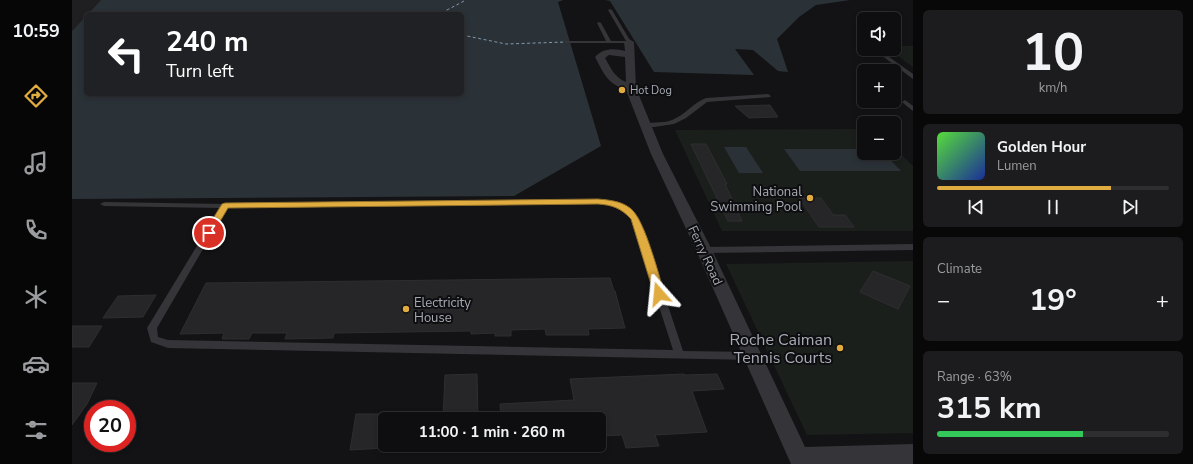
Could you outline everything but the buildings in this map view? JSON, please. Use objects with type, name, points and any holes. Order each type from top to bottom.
[{"type":"street","name":"Ferry Road","points":[[629,49],[631,88],[657,154],[704,250],[801,461]]},
{"type":"street","points":[[629,49],[620,52],[604,53],[600,57],[612,80],[631,88]]},
{"type":"street","points":[[801,461],[912,455]]},
{"type":"lane","points":[[610,10],[629,49]]},
{"type":"lane","points":[[599,24],[609,42]]},
{"type":"lane","points":[[567,42],[609,42],[629,49]]},
{"type":"lane","points":[[884,56],[913,77]]},
{"type":"lane","points":[[646,125],[665,124],[680,120],[698,104],[706,100],[768,96]]},
{"type":"lane","points":[[913,101],[905,102],[913,109]]},
{"type":"lane","points":[[104,204],[225,206],[613,203],[627,209],[635,218],[679,354]]},
{"type":"lane","points":[[225,206],[152,328],[154,339],[168,344],[753,356]]},
{"type":"lane","points":[[704,250],[913,247]]},
{"type":"shaded area","points":[[72,0],[101,0],[90,12],[84,12],[84,18],[72,31]]},
{"type":"shaded area","points":[[101,0],[563,0],[558,2],[601,146],[514,196],[72,199],[72,31],[84,18],[84,96],[464,96],[464,12],[90,12]]},
{"type":"shaded area","points":[[605,0],[850,0],[816,5],[799,17],[777,39],[788,72],[778,71],[753,50],[735,49],[754,75],[654,72],[610,1]]},
{"type":"shaded area","points":[[901,46],[913,46],[913,67],[898,56],[901,56]]},
{"type":"shaded area","name":"National Swimming Pool","points":[[857,129],[857,160],[901,160],[901,154],[913,166],[913,231],[722,231],[675,130]]},
{"type":"shaded area","points":[[724,147],[746,147],[763,173],[739,173]]},
{"type":"shaded area","points":[[784,149],[857,149],[857,160],[891,160],[901,171],[800,171]]},
{"type":"shaded area","name":"Roche Caiman Tennis Courts","points":[[913,261],[913,433],[807,435],[726,264]]},
{"type":"ferry route","points":[[446,12],[445,11],[466,0]]},
{"type":"ferry route","points":[[464,35],[506,44],[566,42]]},
{"type":"place","name":"Hot Dog","points":[[622,90]]},
{"type":"place","name":"National Swimming Pool","points":[[810,198]]},
{"type":"place","name":"Electricity House","points":[[406,309]]},
{"type":"place","name":"Roche Caiman Tennis Courts","points":[[840,348]]},
{"type":"route","points":[[209,233],[225,206],[613,203],[627,209],[635,218],[659,294]]}]
